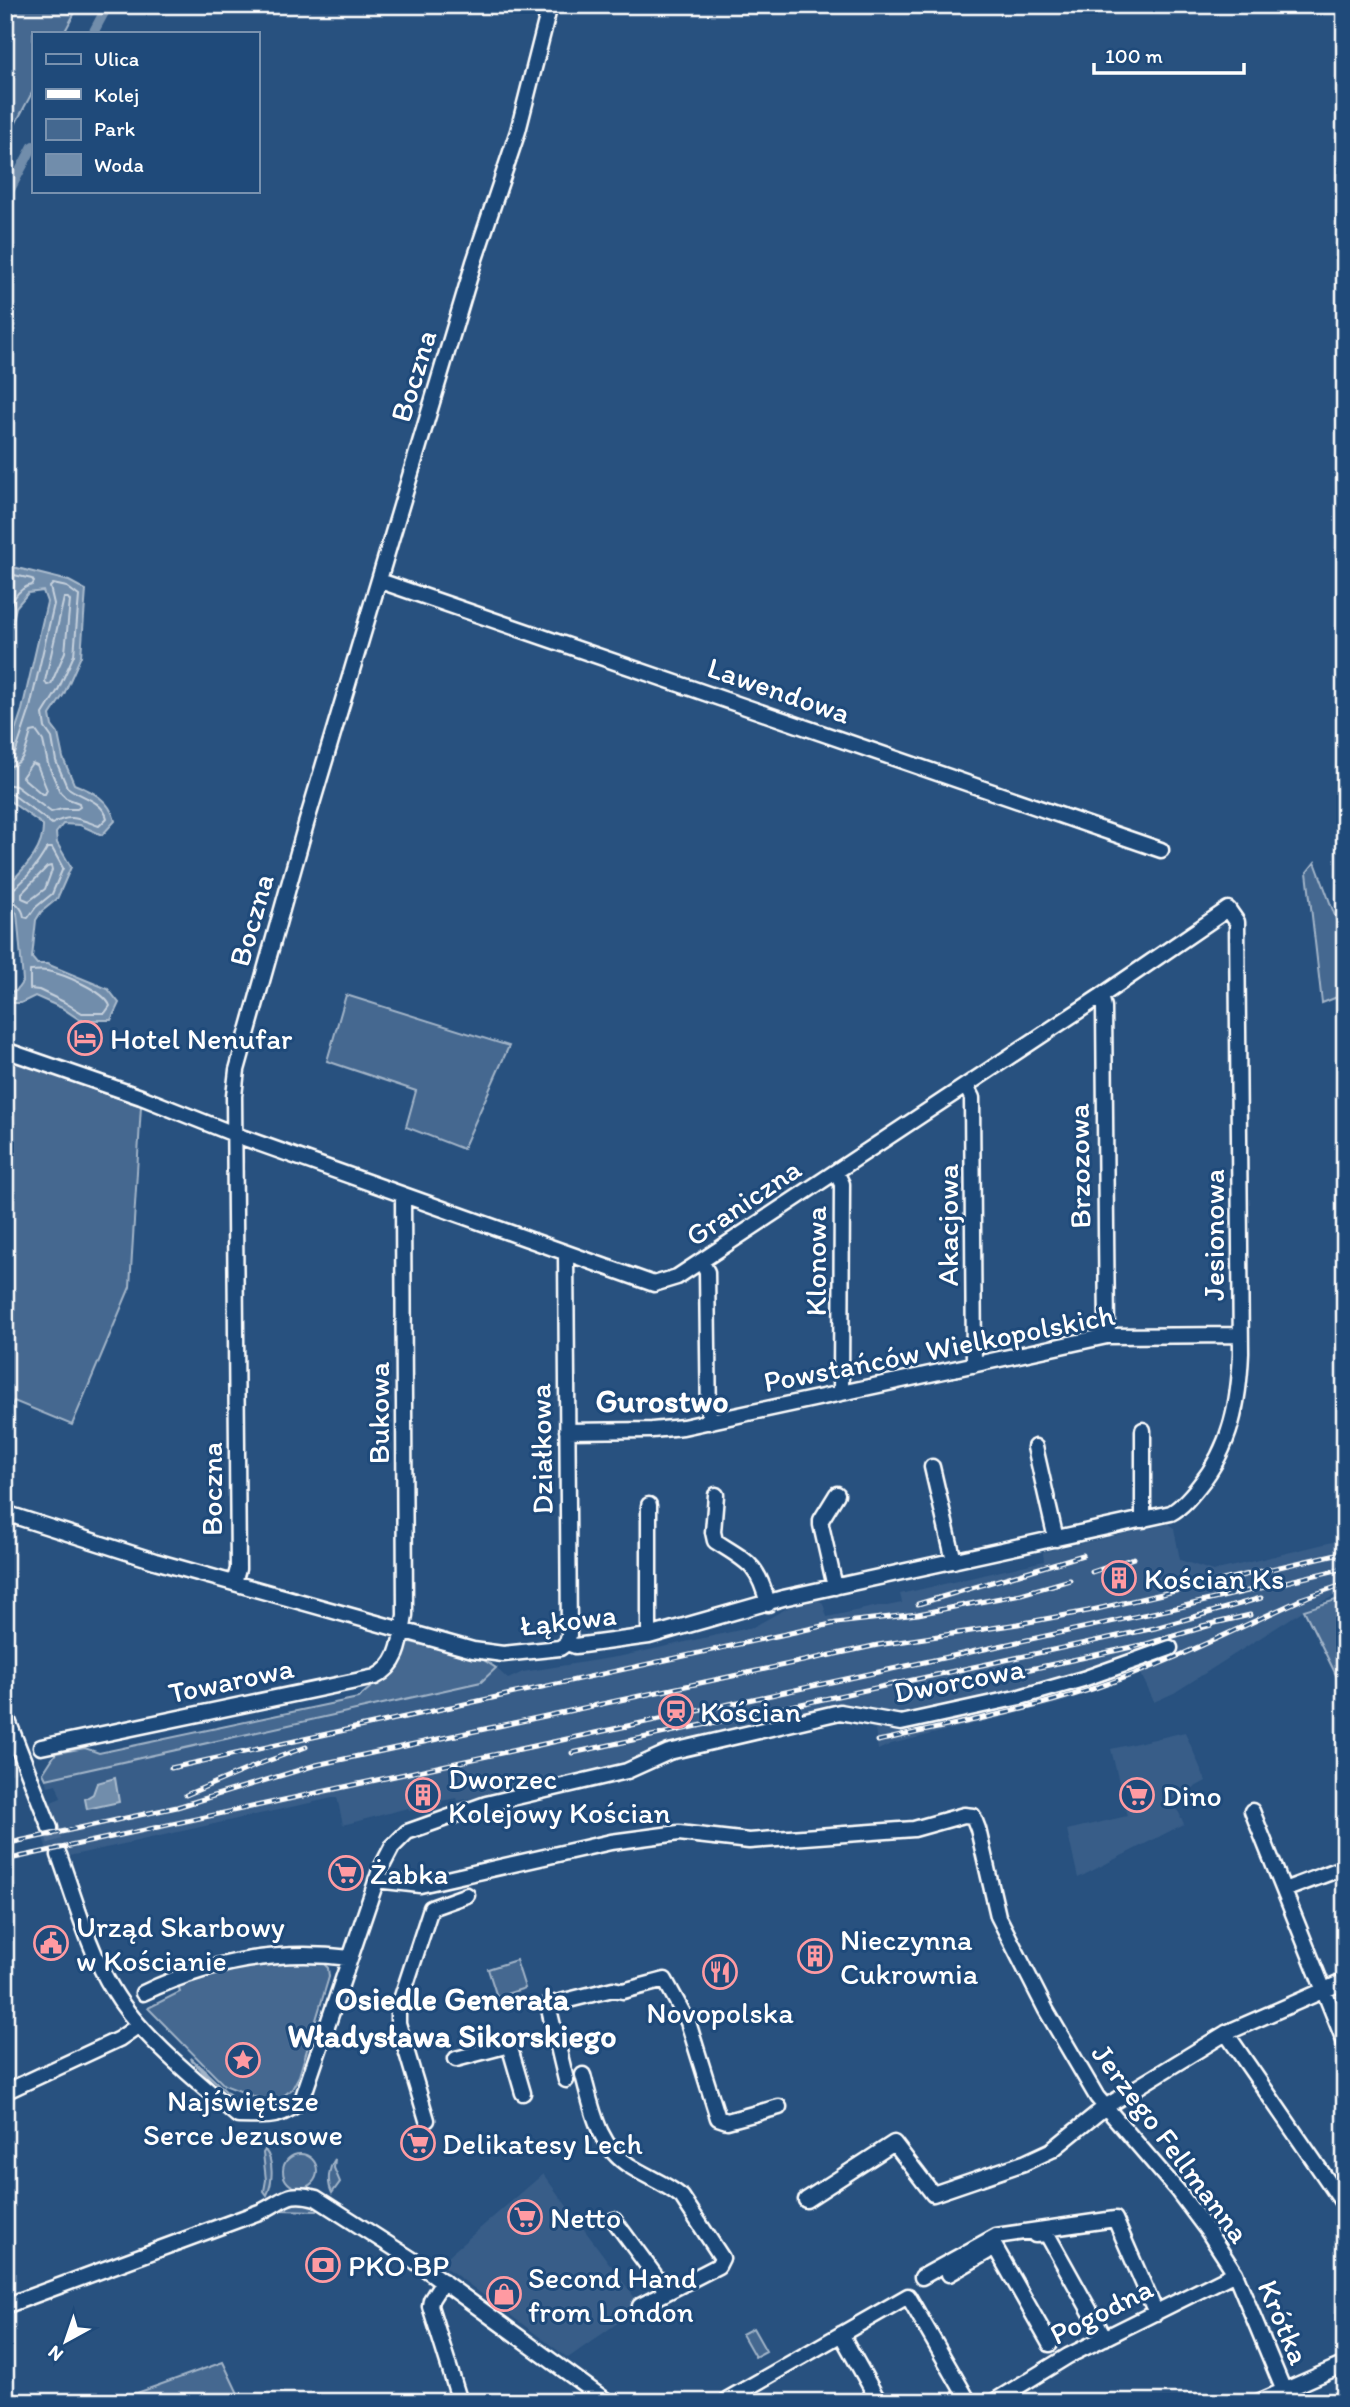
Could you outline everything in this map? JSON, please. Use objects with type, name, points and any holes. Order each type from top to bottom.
[{"type":"street","name":"Boczna","points":[[234,1583],[238,1569],[235,1135],[237,1070],[306,824],[465,293],[518,131],[550,5]]},
{"type":"street","name":"Lawendowa","points":[[380,581],[1161,850]]},
{"type":"street","name":"Graniczna","points":[[5,1049],[141,1097],[235,1135],[654,1283],[677,1277],[1228,909]]},
{"type":"street","name":"Jesionowa","points":[[1143,1520],[1176,1511],[1200,1485],[1225,1444],[1236,1409],[1240,1372],[1237,922],[1228,909]]},
{"type":"street","name":"Brzozowa","points":[[1101,996],[1104,1007],[1107,1336]]},
{"type":"street","name":"Akacjowa","points":[[966,1086],[972,1098],[974,1365]]},
{"type":"street","name":"Klonowa","points":[[836,1172],[842,1184],[841,1393]]},
{"type":"street","name":"Bukowa","points":[[402,1630],[405,1615],[403,1195]]},
{"type":"street","name":"Działkowa","points":[[566,1253],[567,1643]]},
{"type":"street","points":[[701,1261],[707,1272],[709,1422]]},
{"type":"street","name":"Powstańców Wielkopolskich","points":[[567,1431],[652,1430],[709,1422],[1107,1336],[1240,1335]]},
{"type":"street","points":[[1143,1430],[1143,1520]]},
{"type":"street","points":[[1035,1447],[1056,1539]]},
{"type":"street","points":[[932,1467],[954,1561]]},
{"type":"street","points":[[835,1587],[821,1520],[837,1494]]},
{"type":"street","points":[[716,1495],[713,1532],[715,1541],[756,1569],[768,1604]]},
{"type":"street","points":[[649,1506],[649,1636]]},
{"type":"street","name":"Łąkowa","points":[[5,1513],[234,1583],[490,1654],[514,1654],[560,1648],[567,1643],[575,1646],[649,1636],[783,1598],[1143,1520]]},
{"type":"street","name":"Towarowa","points":[[41,1747],[375,1677],[386,1671],[393,1662],[402,1630]]},
{"type":"street","name":"Dworcowa","points":[[139,2025],[238,2116],[280,2115],[302,2100],[376,1880],[388,1853],[407,1832],[486,1804],[627,1771],[668,1752],[840,1712],[901,1723],[1020,1697],[1083,1679],[1170,1648]]},
{"type":"street","points":[[5,1713],[50,1828]]},
{"type":"street","points":[[1252,1811],[1345,2043]]},
{"type":"street","name":"Jerzego Fellmanna","points":[[376,1880],[420,1885],[611,1842],[679,1833],[749,1841],[914,1829],[964,1815],[973,1816],[998,1916],[1046,2010],[1097,2097],[1184,2200],[1235,2273]]},
{"type":"street","points":[[5,2092],[119,2039],[139,2025],[111,1987],[59,1855]]},
{"type":"street","points":[[1284,1889],[1345,1867]]},
{"type":"street","points":[[427,2120],[398,2023],[398,2009],[431,1908],[467,1895]]},
{"type":"street","points":[[143,1993],[186,1974],[252,1959],[303,1954],[350,1958]]},
{"type":"street","points":[[566,2080],[548,2005],[587,1994],[613,1989],[623,1991],[665,1980],[688,2022],[718,2118],[727,2120],[779,2106]]},
{"type":"street","points":[[806,2200],[894,2143],[933,2194],[1024,2163],[1052,2150],[1105,2106],[1226,2033],[1345,1981]]},
{"type":"street","points":[[1226,2033],[1345,2206]]},
{"type":"street","points":[[456,2059],[509,2045],[523,2093]]},
{"type":"street","points":[[583,2075],[595,2119],[607,2144],[628,2165],[682,2197],[722,2258],[718,2266],[640,2306]]},
{"type":"street","points":[[5,2306],[262,2211],[277,2201],[299,2193],[316,2198],[443,2281],[608,2402]]},
{"type":"street","points":[[922,2277],[996,2236],[1115,2218],[1156,2313]]},
{"type":"street","points":[[614,2220],[667,2292]]},
{"type":"street","points":[[949,2274],[1013,2237],[1047,2234],[1105,2338]]},
{"type":"street","points":[[995,2248],[1050,2344]]},
{"type":"street","name":"Pogodna","points":[[993,2402],[1036,2374],[1235,2273]]},
{"type":"street","name":"Krótka","points":[[1235,2273],[1284,2390]]},
{"type":"street","points":[[443,2281],[430,2306],[460,2402]]},
{"type":"street","points":[[728,2399],[908,2296],[969,2402]]},
{"type":"street","points":[[841,2334],[879,2402]]},
{"type":"street","points":[[1258,2402],[1345,2364]]},
{"type":"shaded area","points":[[1168,1524],[1174,1528],[1180,1560],[1213,1571],[1345,1539],[1345,1591],[1304,1610],[1174,1693],[1154,1702],[1141,1674],[1057,1704],[891,1744],[878,1750],[875,1729],[845,1721],[667,1759],[482,1811],[478,1797],[457,1801],[456,1798],[442,1801],[442,1804],[431,1804],[409,1811],[408,1808],[343,1825],[337,1797],[69,1856],[67,1852],[50,1858],[41,1832],[59,1825],[51,1802],[61,1798],[56,1784],[48,1786],[46,1779],[480,1682],[496,1668],[508,1679],[523,1672],[622,1656],[753,1627],[789,1607],[818,1600],[823,1603],[827,1617],[902,1603],[900,1594],[1044,1561],[1043,1552]]},
{"type":"shaded area","points":[[1185,1732],[1206,1781],[1173,1799],[1184,1824],[1078,1878],[1067,1830],[1127,1816],[1111,1749]]},
{"type":"shaded area","points":[[5,1744],[17,1772],[5,1776]]},
{"type":"shaded area","points":[[543,2174],[638,2302],[636,2310],[568,2358],[440,2263]]},
{"type":"green space","points":[[5,5],[79,5],[65,32],[32,32],[32,93],[5,143]]},
{"type":"green space","points":[[1315,862],[1345,943],[1345,994],[1322,1003],[1307,872]]},
{"type":"green space","points":[[346,995],[509,1046],[463,1149],[406,1127],[416,1091],[327,1061]]},
{"type":"green space","points":[[5,1058],[141,1106],[130,1287],[72,1425],[14,1401],[5,1422]]},
{"type":"green space","points":[[1345,1597],[1345,1693],[1304,1610]]},
{"type":"green space","points":[[406,1641],[482,1659],[496,1668],[481,1682],[46,1779],[43,1773],[56,1753],[85,1748],[99,1753],[358,1698],[377,1682]]},
{"type":"green space","points":[[516,1960],[525,1988],[497,1997],[488,1969]]},
{"type":"green space","points":[[322,1962],[328,1968],[329,1977],[299,2076],[292,2089],[281,2098],[266,2101],[224,2085],[148,2008],[180,1992],[178,1983],[251,1965]]},
{"type":"green space","points":[[191,2058],[235,2100],[264,2111],[240,2110]]},
{"type":"green space","points":[[265,2150],[272,2172],[267,2195],[264,2191]]},
{"type":"green space","points":[[300,2154],[312,2159],[317,2171],[312,2183],[300,2188],[288,2183],[283,2171],[288,2159]]},
{"type":"green space","points":[[335,2159],[334,2168],[340,2182],[332,2193],[329,2176]]},
{"type":"green space","points":[[288,2200],[322,2205],[317,2211],[281,2210],[277,2207]]},
{"type":"green space","points":[[753,2328],[766,2351],[755,2357],[742,2334]]},
{"type":"green space","points":[[223,2362],[242,2402],[112,2402]]},
{"type":"water","points":[[5,565],[69,581],[86,590],[81,656],[64,694],[50,715],[74,784],[94,793],[105,802],[115,821],[102,835],[80,825],[63,824],[56,833],[57,843],[71,867],[57,899],[41,912],[36,920],[32,958],[37,964],[47,964],[108,989],[119,1003],[111,1020],[80,1020],[62,1008],[35,996],[21,1003],[5,1003],[5,992],[16,991],[23,981],[17,913],[5,905],[5,888],[36,852],[43,825],[7,799],[5,761],[22,710],[47,602],[43,591],[28,593],[16,607],[5,655]]},
{"type":"water","points":[[115,1778],[119,1802],[87,1809],[85,1799],[93,1794],[97,1783]]},
{"type":"waterway","points":[[94,32],[108,5]]},
{"type":"waterway","points":[[5,199],[32,148]]},
{"type":"tunnel","points":[[50,1828],[59,1855]]},
{"type":"railway","points":[[5,1844],[177,1807],[316,1765],[878,1645],[1088,1611],[1345,1552]]},
{"type":"railway","points":[[918,1604],[1083,1555]]},
{"type":"railway","points":[[1092,1572],[1134,1558]]},
{"type":"railway","points":[[5,1860],[1180,1607],[1345,1568]]},
{"type":"railway","points":[[171,1768],[836,1623],[918,1614],[1021,1594],[1070,1580]]},
{"type":"railway","points":[[1300,1599],[1345,1584]]},
{"type":"railway","points":[[878,1741],[1012,1711],[1092,1689],[1174,1657],[1309,1596]]},
{"type":"railway","points":[[572,1753],[1155,1628],[1261,1598]]},
{"type":"railway","points":[[1202,1626],[1250,1615]]},
{"type":"railway","points":[[975,1681],[1146,1644],[1211,1625]]},
{"type":"railway","points":[[186,1795],[306,1747]]},
{"type":"place","name":"Hotel Nenufar","points":[[85,1038]]},
{"type":"place","name":"Kościan Ks","points":[[1119,1578]]},
{"type":"place","name":"Kościan","points":[[676,1711]]},
{"type":"place","name":"Dworzec Kolejowy Kościan","points":[[423,1795]]},
{"type":"place","name":"Dino","points":[[1137,1795]]},
{"type":"place","name":"Żabka","points":[[346,1873]]},
{"type":"place","name":"Urząd Skarbowy w Kościanie","points":[[51,1943]]},
{"type":"place","name":"Nieczynna Cukrownia","points":[[815,1956]]},
{"type":"place","name":"Novopolska","points":[[720,1972]]},
{"type":"place","name":"Najświętsze Serce Jezusowe","points":[[243,2060]]},
{"type":"place","name":"Delikatesy Lech","points":[[418,2143]]},
{"type":"place","name":"Netto","points":[[525,2217]]},
{"type":"place","name":"PKO BP","points":[[323,2265]]},
{"type":"place","name":"Second Hand from London","points":[[504,2294]]},
{"type":"district","name":"Gurostwo","points":[[662,1401]]},
{"type":"district","name":"Osiedle Generała Władysława Sikorskiego","points":[[452,2018]]}]
